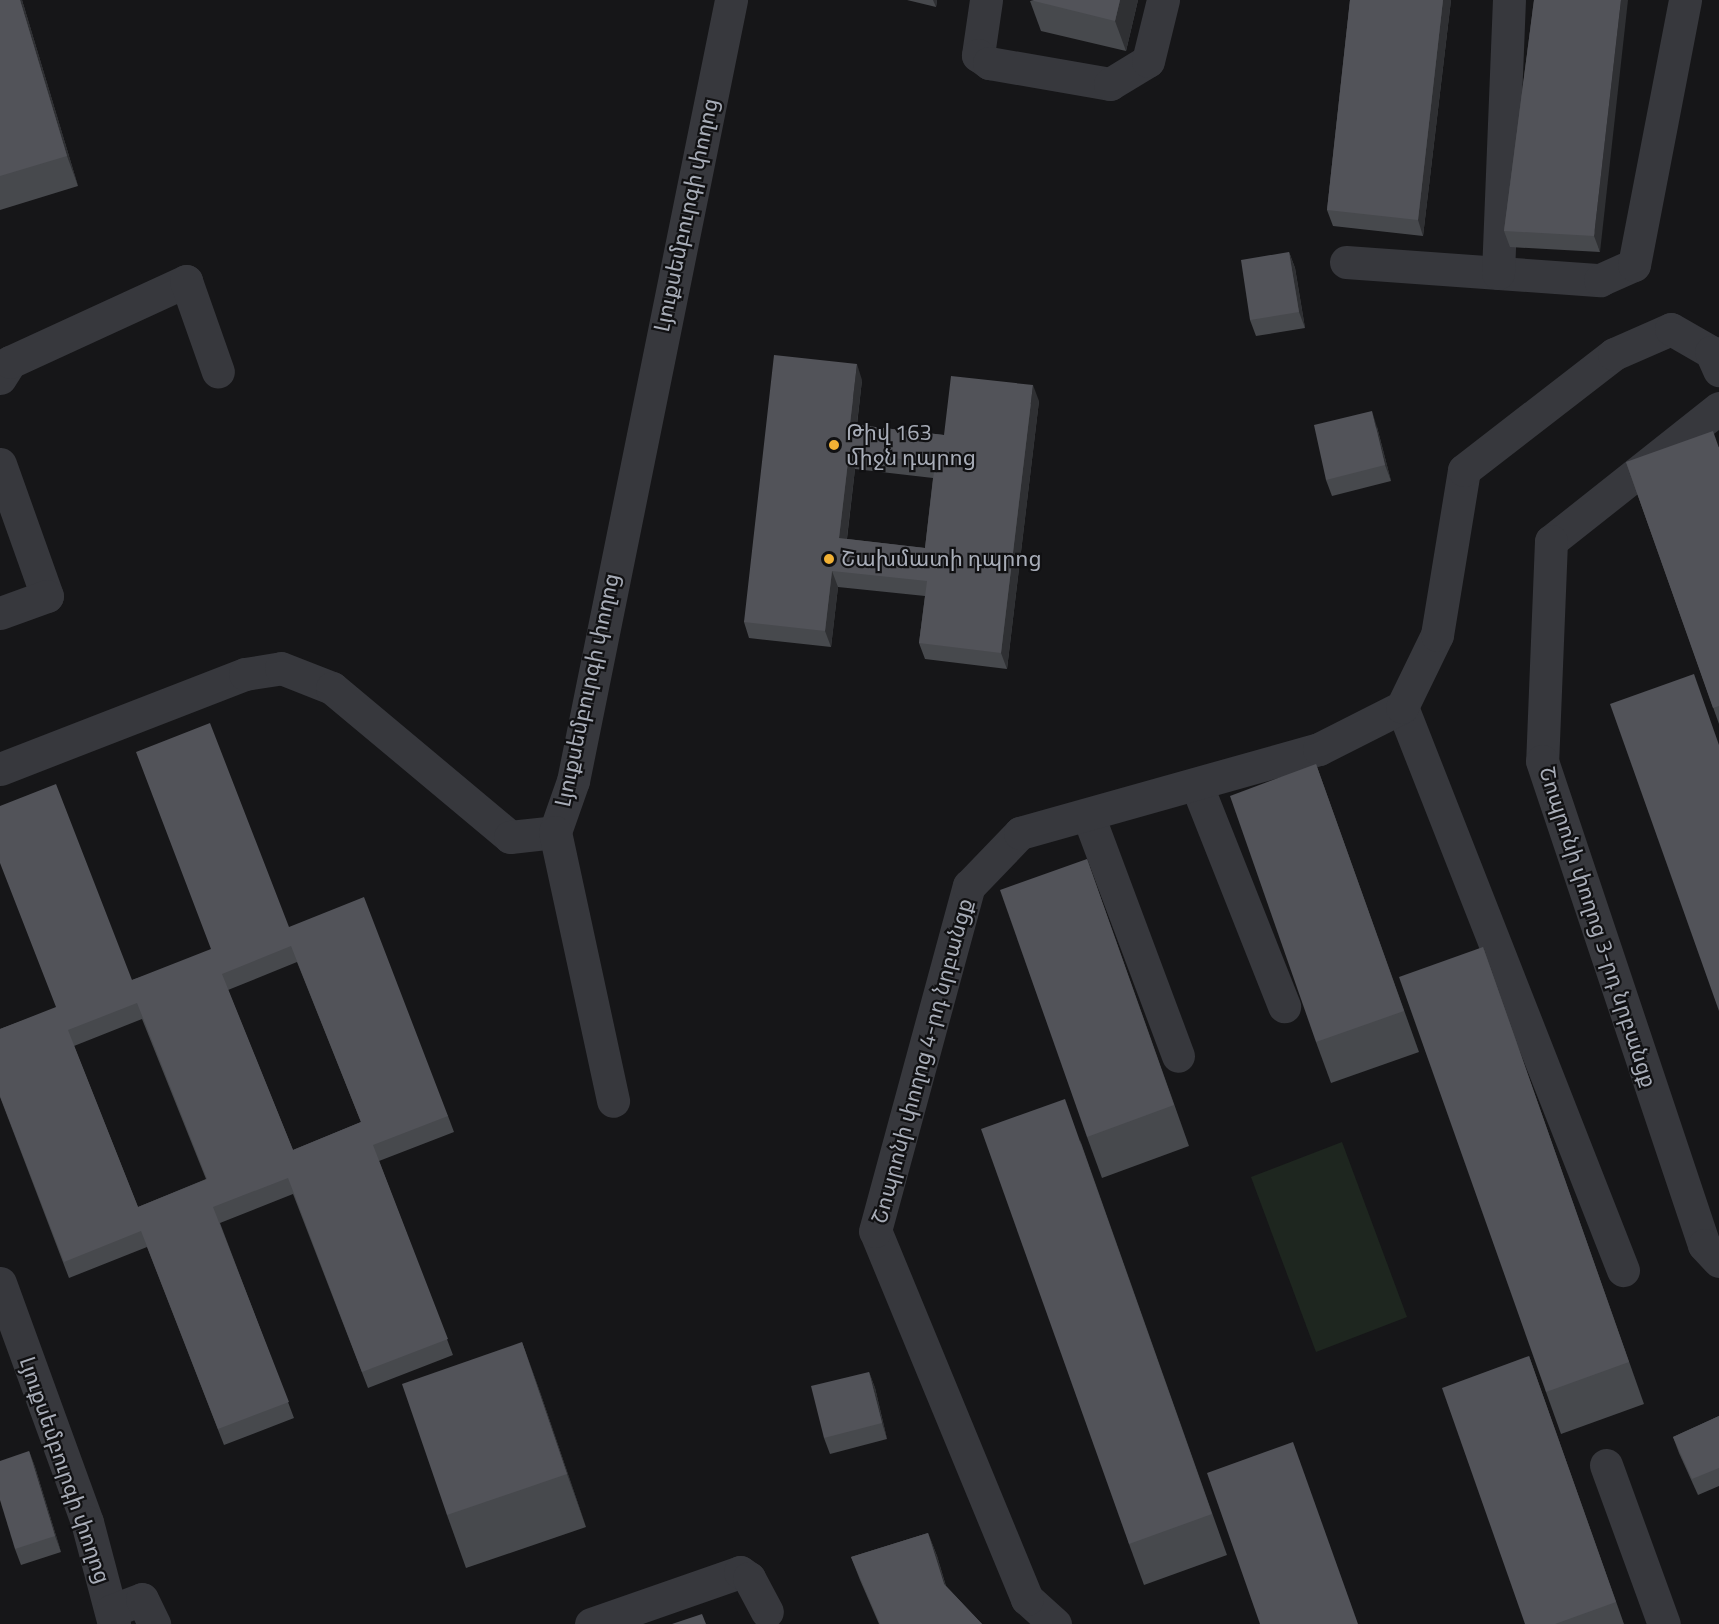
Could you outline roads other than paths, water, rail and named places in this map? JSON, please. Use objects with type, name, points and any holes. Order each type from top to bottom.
[{"type":"street","name":"Լյուքսեմբուրգի փողոց","points":[[0,769],[245,674],[281,668],[332,688],[510,837],[555,832],[573,781],[731,0]]},
{"type":"street","points":[[986,0],[978,33],[978,55],[988,63],[1110,84],[1148,61],[1163,0]]},
{"type":"street","points":[[1498,273],[1509,0]]},
{"type":"street","points":[[1346,262],[1600,280],[1634,265],[1685,0]]},
{"type":"street","points":[[0,378],[10,362],[186,281],[218,372]]},
{"type":"street","points":[[1623,1270],[1402,707],[1437,635],[1464,470],[1614,354],[1671,329],[1711,352],[1719,370]]},
{"type":"street","name":"Շոպրոնի փողոց 3-րդ նրբանցք","points":[[1719,408],[1551,541],[1542,761],[1704,1245],[1719,1262]]},
{"type":"street","points":[[0,464],[47,596],[0,613]]},
{"type":"street","name":"Շոպրոնի փողոց 4-րդ նրբանցք","points":[[1055,1624],[1027,1599],[875,1231],[969,886],[1020,833],[1197,786],[1319,749],[1402,707]]},
{"type":"street","points":[[1197,786],[1284,1006]]},
{"type":"street","points":[[1088,815],[1178,1056]]},
{"type":"street","points":[[555,832],[613,1101]]},
{"type":"street","name":"Լյուքսեմբուրգի փողոց","points":[[0,1283],[87,1522],[112,1617]]},
{"type":"street","points":[[1606,1465],[1664,1624]]},
{"type":"street","points":[[591,1624],[740,1572],[749,1578],[767,1612]]},
{"type":"street","points":[[112,1617],[142,1599],[154,1624]]},
{"type":"place","name":"Թիվ 163 միջն դպրոց","points":[[834,445]]},
{"type":"place","name":"Շախմատի դպրոց","points":[[829,559]]}]
